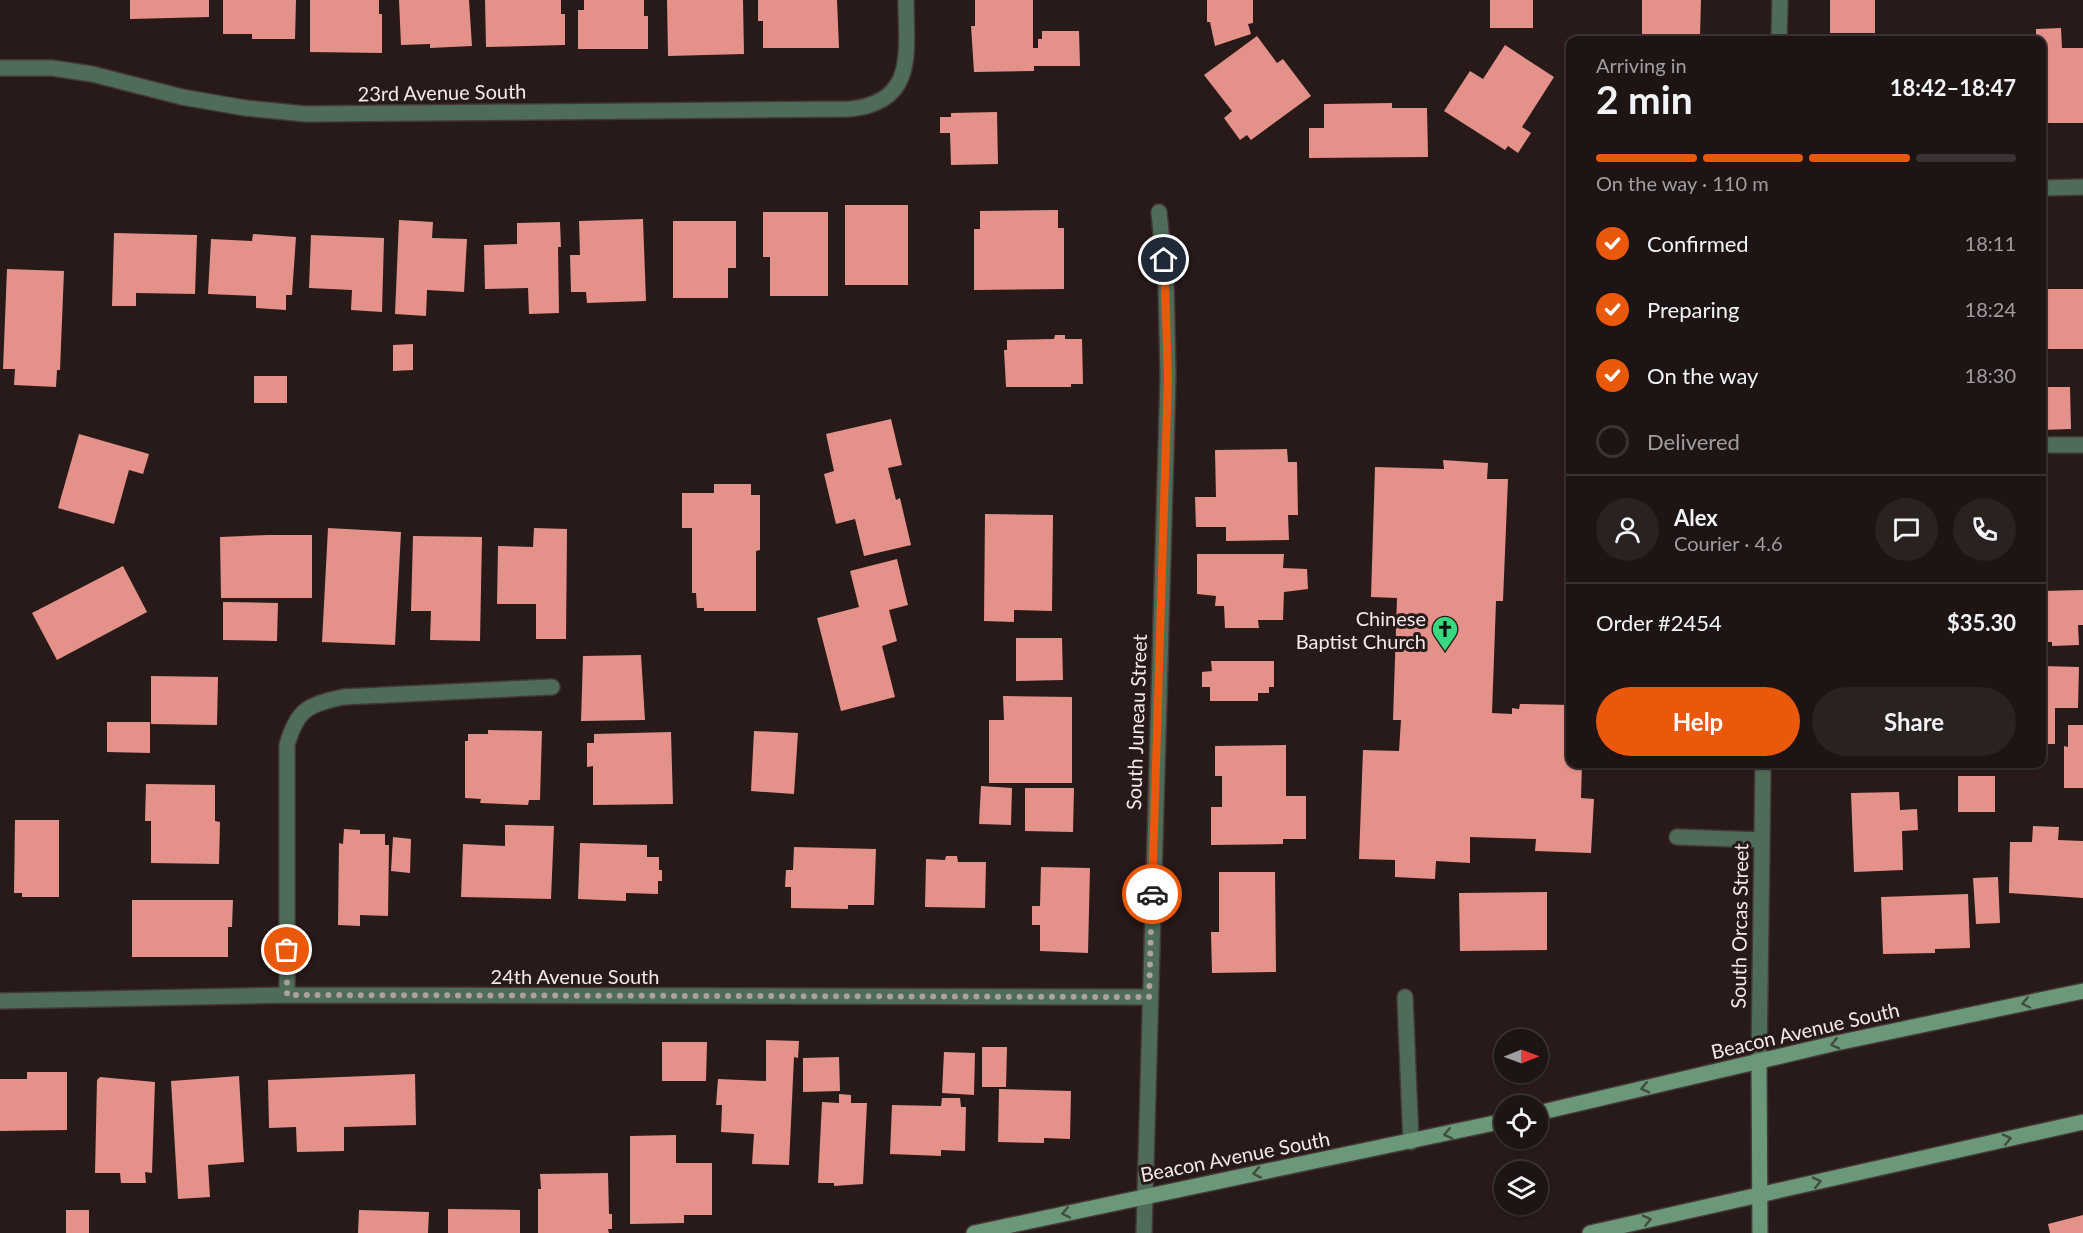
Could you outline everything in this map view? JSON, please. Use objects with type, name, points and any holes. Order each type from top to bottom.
[{"type":"main road","name":"Beacon Avenue South","points":[[1548,1111],[2083,991]]},
{"type":"main road","name":"South Orcas Street","points":[[1759,1062],[1760,1233]]},
{"type":"main road","points":[[1590,1233],[2083,1122]]},
{"type":"main road","name":"Beacon Avenue South","points":[[974,1233],[1494,1123]]},
{"type":"street","name":"23rd Avenue South","points":[[0,68],[52,68],[182,97],[245,108],[306,114],[850,109],[869,107],[887,98],[901,82],[905,68],[906,0]]},
{"type":"street","points":[[1779,36],[1780,0]]},
{"type":"street","points":[[2046,188],[2083,188]]},
{"type":"street","name":"South Juneau Street","points":[[1144,1233],[1168,376],[1166,284],[1159,212]]},
{"type":"street","points":[[2046,445],[2083,445]]},
{"type":"street","points":[[287,995],[287,745],[292,725],[301,711],[320,702],[343,697],[552,687]]},
{"type":"street","name":"South Orcas Street","points":[[1759,1062],[1763,768]]},
{"type":"street","points":[[1677,837],[1761,840]]},
{"type":"street","name":"24th Avenue South","points":[[0,1002],[287,995],[1149,997]]},
{"type":"street","points":[[1405,997],[1411,1142]]},
{"type":"building","points":[[130,0],[209,0],[209,17],[130,19]]},
{"type":"building","points":[[223,0],[296,0],[295,39],[252,39],[252,34],[223,34]]},
{"type":"building","points":[[310,0],[379,0],[379,14],[382,14],[382,53],[310,52]]},
{"type":"building","points":[[399,0],[469,0],[472,46],[430,48],[430,44],[401,45]]},
{"type":"building","points":[[485,0],[561,0],[561,14],[565,14],[565,45],[486,47]]},
{"type":"building","points":[[584,0],[644,0],[644,16],[648,16],[648,49],[578,49],[578,10],[584,10]]},
{"type":"building","points":[[667,0],[743,0],[744,54],[668,56]]},
{"type":"building","points":[[758,0],[837,0],[839,48],[763,48],[763,21],[758,21]]},
{"type":"building","points":[[975,0],[1033,0],[1033,48],[1038,48],[1038,39],[1042,39],[1042,31],[1079,31],[1080,66],[1034,66],[1034,71],[974,72],[971,26],[975,26]]},
{"type":"building","points":[[1207,0],[1253,0],[1253,23],[1248,24],[1251,34],[1215,46],[1210,22],[1207,22]]},
{"type":"building","points":[[1490,0],[1533,0],[1533,28],[1490,28]]},
{"type":"building","points":[[1642,0],[1701,0],[1700,36],[1642,36]]},
{"type":"building","points":[[1830,0],[1875,0],[1875,33],[1830,33]]},
{"type":"building","points":[[2061,28],[2062,48],[2083,48],[2083,123],[2048,123],[2046,36],[2036,36],[2036,29]]},
{"type":"building","points":[[1257,36],[1277,63],[1283,59],[1311,96],[1251,140],[1247,135],[1240,140],[1224,118],[1232,111],[1204,75]]},
{"type":"building","points":[[1505,45],[1554,77],[1522,127],[1531,133],[1518,153],[1508,146],[1505,150],[1444,111],[1470,71],[1483,79]]},
{"type":"building","points":[[1392,103],[1392,108],[1427,108],[1428,157],[1309,158],[1309,128],[1324,128],[1324,104]]},
{"type":"building","points":[[997,112],[998,164],[951,165],[950,133],[940,133],[940,117],[951,117],[951,113]]},
{"type":"building","points":[[845,205],[908,205],[908,285],[845,285]]},
{"type":"building","points":[[1058,210],[1058,228],[1064,228],[1064,289],[974,290],[974,229],[980,229],[980,211]]},
{"type":"building","points":[[763,212],[828,212],[828,296],[770,296],[770,257],[763,257]]},
{"type":"building","points":[[643,219],[646,301],[587,303],[586,292],[571,292],[570,255],[580,255],[579,221]]},
{"type":"building","points":[[399,220],[433,222],[432,238],[467,239],[464,292],[427,290],[426,316],[395,314]]},
{"type":"building","points":[[673,221],[736,221],[736,268],[728,268],[728,298],[673,298]]},
{"type":"building","points":[[560,222],[559,313],[529,314],[528,288],[485,289],[484,245],[517,244],[517,223]]},
{"type":"building","points":[[114,233],[197,235],[195,294],[136,293],[136,306],[112,306]]},
{"type":"building","points":[[253,234],[296,237],[292,295],[286,295],[286,310],[256,308],[256,296],[208,294],[211,239],[252,241]]},
{"type":"building","points":[[311,235],[384,238],[382,312],[351,310],[352,290],[309,288]]},
{"type":"building","points":[[7,269],[64,271],[60,370],[57,370],[56,387],[14,385],[15,369],[3,369]]},
{"type":"building","points":[[2046,289],[2083,289],[2083,349],[2046,349]]},
{"type":"building","points":[[1055,335],[1065,335],[1065,339],[1082,339],[1083,384],[1071,384],[1071,387],[1006,387],[1004,350],[1007,350],[1007,340],[1054,339]]},
{"type":"building","points":[[413,344],[413,370],[393,371],[393,345]]},
{"type":"building","points":[[254,376],[287,376],[287,403],[254,403]]},
{"type":"building","points":[[2046,387],[2070,387],[2071,429],[2046,430]]},
{"type":"building","points":[[891,419],[902,465],[888,468],[896,500],[900,498],[911,545],[864,556],[855,519],[836,524],[824,474],[834,471],[826,434]]},
{"type":"building","points":[[79,434],[149,454],[143,474],[129,470],[114,524],[58,508]]},
{"type":"building","points":[[1287,449],[1288,462],[1297,462],[1298,515],[1288,515],[1289,540],[1226,541],[1226,527],[1196,527],[1195,497],[1216,497],[1215,450]]},
{"type":"building","name":"Chinese Baptist Church","points":[[1443,460],[1488,463],[1487,479],[1508,479],[1503,601],[1496,601],[1492,713],[1512,714],[1512,708],[1519,709],[1520,704],[1566,705],[1566,768],[1582,768],[1581,798],[1594,799],[1591,853],[1535,851],[1536,839],[1470,837],[1470,863],[1436,861],[1435,879],[1395,877],[1395,860],[1359,859],[1363,750],[1399,751],[1401,720],[1393,720],[1397,598],[1371,597],[1375,467],[1444,469]]},
{"type":"building","points":[[714,484],[751,484],[751,495],[760,495],[760,550],[756,551],[756,611],[704,611],[704,608],[697,608],[696,593],[692,593],[692,528],[682,528],[682,493],[714,493]]},
{"type":"building","points":[[985,514],[1053,515],[1052,611],[1014,610],[1014,622],[984,621]]},
{"type":"building","points":[[328,528],[401,532],[395,645],[322,642]]},
{"type":"building","points":[[534,528],[567,529],[566,639],[536,639],[536,604],[497,604],[498,546],[533,547]]},
{"type":"building","points":[[312,535],[312,598],[221,598],[220,537]]},
{"type":"building","points":[[413,536],[482,537],[480,641],[430,640],[431,611],[411,611]]},
{"type":"building","points":[[1197,554],[1284,554],[1283,568],[1307,569],[1308,589],[1284,592],[1283,620],[1258,620],[1259,628],[1225,628],[1224,606],[1215,606],[1216,596],[1197,594]]},
{"type":"building","points":[[897,559],[908,605],[889,610],[897,641],[882,646],[895,697],[841,711],[817,618],[859,607],[850,571]]},
{"type":"building","points":[[123,566],[147,612],[57,660],[32,613]]},
{"type":"building","points":[[2083,590],[2083,625],[2078,625],[2079,645],[2052,646],[2052,642],[2046,642],[2046,591]]},
{"type":"building","points":[[223,602],[278,603],[277,641],[223,640]]},
{"type":"building","points":[[1016,638],[1062,638],[1063,680],[1016,681]]},
{"type":"building","points":[[641,655],[645,720],[581,721],[583,656]]},
{"type":"building","points":[[1211,661],[1274,661],[1274,687],[1269,687],[1269,693],[1258,693],[1258,701],[1210,701],[1210,687],[1202,687],[1202,672],[1212,671]]},
{"type":"building","points":[[2046,666],[2079,667],[2078,708],[2055,708],[2055,744],[2046,744]]},
{"type":"building","points":[[151,676],[218,677],[217,725],[151,724]]},
{"type":"building","points":[[1003,696],[1072,697],[1072,783],[989,783],[989,720],[1004,720]]},
{"type":"building","points":[[107,722],[150,722],[150,753],[107,752]]},
{"type":"building","points":[[2068,725],[2083,725],[2083,788],[2064,788],[2064,746],[2068,747]]},
{"type":"building","points":[[488,730],[542,731],[540,800],[529,800],[528,805],[480,803],[481,799],[465,798],[465,741],[468,741],[468,734],[488,734]]},
{"type":"building","points":[[754,731],[798,733],[794,794],[751,791]]},
{"type":"building","points":[[671,732],[673,804],[593,805],[593,766],[587,767],[587,743],[594,743],[594,734]]},
{"type":"building","points":[[1286,745],[1286,796],[1306,796],[1306,839],[1283,839],[1283,844],[1211,845],[1211,807],[1222,807],[1222,776],[1215,776],[1215,746]]},
{"type":"building","points":[[1958,776],[1995,776],[1995,812],[1958,812]]},
{"type":"building","points":[[146,784],[215,785],[215,821],[220,822],[219,864],[151,863],[151,821],[145,821]]},
{"type":"building","points":[[981,786],[1012,788],[1011,825],[979,824]]},
{"type":"building","points":[[1025,788],[1074,788],[1073,832],[1025,831]]},
{"type":"building","points":[[1899,792],[1900,810],[1917,809],[1918,830],[1902,831],[1903,870],[1854,872],[1851,793]]},
{"type":"building","points":[[15,820],[59,820],[59,897],[22,897],[22,893],[14,893]]},
{"type":"building","points":[[505,825],[554,826],[551,899],[461,897],[463,844],[505,846]]},
{"type":"building","points":[[2033,826],[2059,827],[2058,840],[2083,841],[2083,898],[2009,893],[2010,842],[2032,842]]},
{"type":"building","points":[[344,829],[360,830],[360,834],[385,834],[385,845],[389,845],[388,916],[360,915],[360,926],[338,925],[339,843],[343,844]]},
{"type":"building","points":[[393,837],[411,839],[410,873],[391,871]]},
{"type":"building","points":[[580,843],[647,845],[647,857],[659,857],[659,870],[662,870],[662,881],[658,881],[658,894],[626,893],[626,901],[578,899]]},
{"type":"building","points":[[794,847],[876,849],[874,905],[848,905],[848,909],[791,908],[791,887],[785,887],[786,870],[793,870]]},
{"type":"building","points":[[946,856],[957,856],[958,862],[986,862],[985,908],[925,907],[926,859],[945,860]]},
{"type":"building","points":[[1041,867],[1090,868],[1088,953],[1040,951],[1040,925],[1032,925],[1032,906],[1040,906]]},
{"type":"building","points":[[1219,872],[1275,872],[1276,972],[1212,973],[1211,932],[1219,932]]},
{"type":"building","points":[[1998,877],[2000,923],[1976,924],[1973,878]]},
{"type":"building","points":[[1547,892],[1547,950],[1460,951],[1459,893]]},
{"type":"building","points":[[1968,894],[1970,948],[1935,949],[1935,953],[1883,954],[1881,897]]},
{"type":"building","points":[[132,900],[233,900],[232,927],[228,927],[228,957],[132,957]]},
{"type":"building","points":[[766,1040],[799,1041],[798,1058],[794,1057],[789,1165],[752,1164],[754,1134],[721,1132],[722,1105],[716,1105],[718,1079],[766,1081]]},
{"type":"building","points":[[662,1042],[707,1042],[706,1081],[662,1081]]},
{"type":"building","points":[[982,1047],[1007,1047],[1006,1087],[982,1087]]},
{"type":"building","points":[[944,1052],[975,1053],[974,1095],[942,1093]]},
{"type":"building","points":[[839,1057],[840,1091],[803,1092],[803,1058]]},
{"type":"building","points":[[27,1072],[67,1072],[67,1130],[0,1131],[0,1079],[27,1079]]},
{"type":"building","points":[[415,1074],[416,1125],[344,1127],[344,1151],[297,1152],[296,1127],[269,1128],[268,1080]]},
{"type":"building","points":[[239,1076],[244,1162],[208,1165],[210,1197],[178,1199],[171,1081]]},
{"type":"building","points":[[100,1077],[155,1082],[152,1173],[145,1172],[146,1183],[121,1183],[120,1173],[95,1173],[97,1080]]},
{"type":"building","points":[[999,1089],[1071,1091],[1070,1139],[1044,1138],[1044,1143],[998,1142]]},
{"type":"building","points":[[839,1094],[851,1095],[851,1103],[867,1103],[863,1184],[834,1186],[834,1183],[818,1183],[822,1102],[839,1103]]},
{"type":"building","points":[[942,1098],[960,1098],[961,1107],[966,1107],[965,1151],[941,1150],[941,1156],[890,1154],[892,1105],[941,1106]]},
{"type":"building","points":[[676,1135],[676,1163],[712,1163],[712,1215],[684,1215],[684,1223],[630,1224],[630,1136]]},
{"type":"building","points":[[608,1173],[609,1214],[612,1214],[612,1229],[608,1229],[609,1233],[538,1233],[540,1174]]},
{"type":"building","points":[[448,1209],[520,1210],[520,1233],[448,1233]]},
{"type":"building","points":[[66,1210],[89,1210],[89,1233],[66,1233]]},
{"type":"building","points":[[359,1210],[429,1212],[428,1233],[358,1233]]},
{"type":"building","points":[[2083,1215],[2083,1233],[2050,1233],[2048,1224]]},
{"type":"way so far","points":[[287,950],[287,995],[729,998],[1149,997],[1152,894]]},
{"type":"place","name":"Chinese Baptist Church","points":[[1445,652]]},
{"type":"route","points":[[1152,894],[1168,376],[1168,317],[1164,260]]}]
